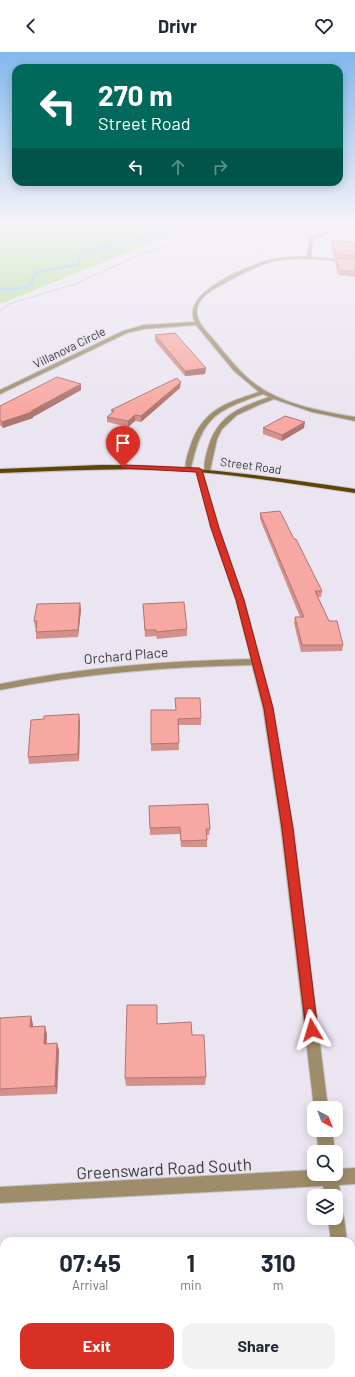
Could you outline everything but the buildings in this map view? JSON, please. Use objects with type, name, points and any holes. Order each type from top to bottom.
[{"type":"main road","name":"Street Road","points":[[0,471],[123,467],[198,470],[355,491]]},
{"type":"street","points":[[213,288],[205,292],[195,307],[197,323],[246,379],[263,392],[275,397],[308,409],[355,419]]},
{"type":"street","name":"Villanova Circle","points":[[0,392],[125,332],[150,326],[197,323]]},
{"type":"street","points":[[263,392],[225,406],[206,419],[199,428],[195,440],[198,470],[215,528],[240,600],[268,708],[287,828],[321,1101]]},
{"type":"street","points":[[198,470],[221,423],[225,418],[242,409],[275,397]]},
{"type":"street","points":[[206,419],[221,423]]},
{"type":"street","name":"Orchard Place","points":[[0,687],[62,676],[125,668],[256,662]]},
{"type":"street","name":"Greensward Road South","points":[[343,1176],[355,1176]]},
{"type":"street","name":"Greensward Road South","points":[[0,1195],[307,1177]]},
{"type":"street","points":[[337,1225],[338,1237]]},
{"type":"path","points":[[0,311],[9,304],[63,288]]},
{"type":"green space","points":[[0,288],[40,288],[0,304]]},
{"type":"waterway","points":[[0,289],[21,288]]},
{"type":"route","points":[[123,467],[199,470],[204,493],[215,528],[240,600],[268,708],[287,828],[312,1030]]}]
